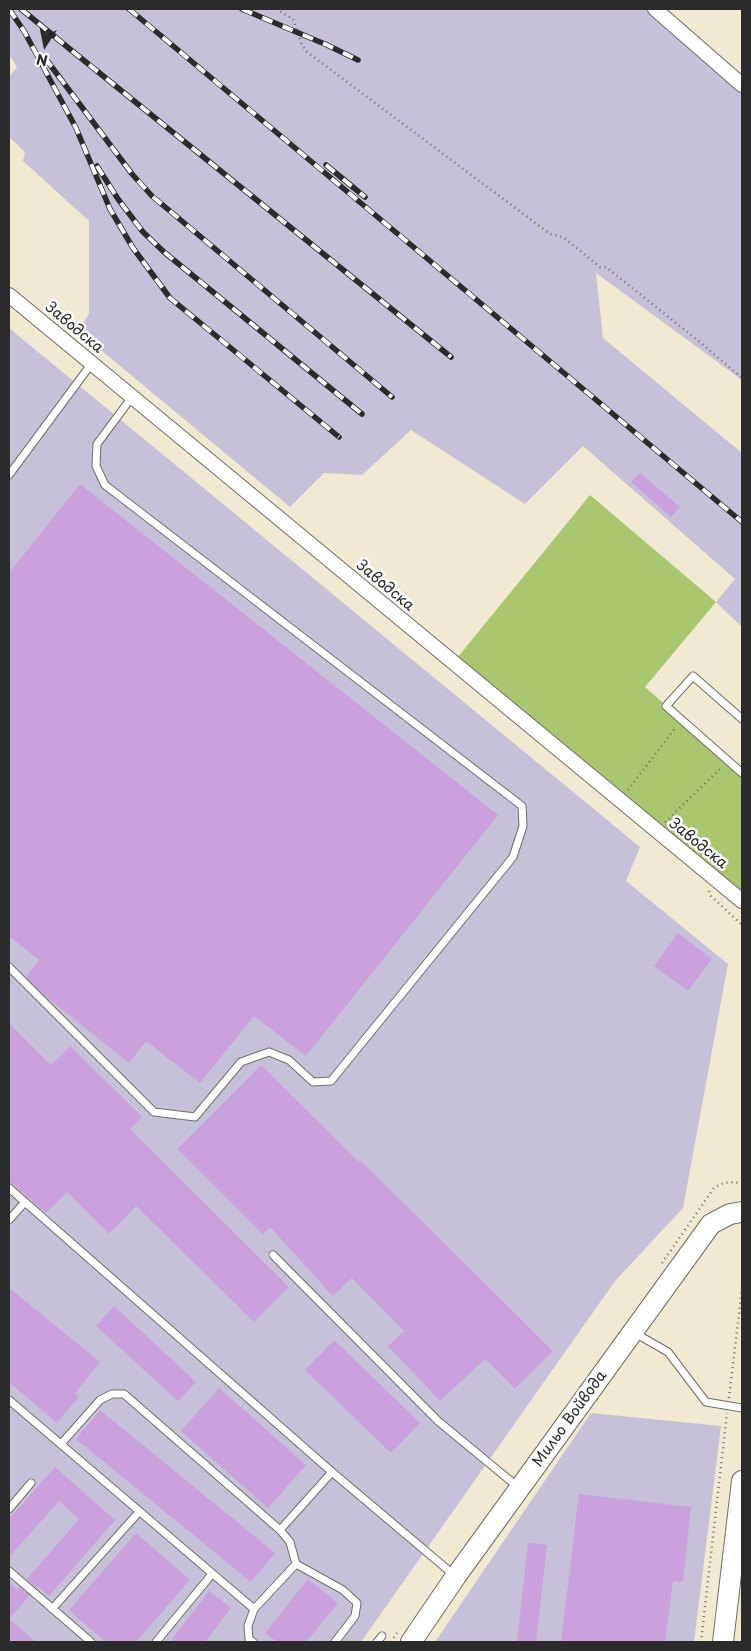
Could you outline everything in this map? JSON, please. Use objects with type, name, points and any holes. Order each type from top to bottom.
[{"type":"street","points":[[655,9],[742,85]]},
{"type":"street","name":"Заводска","points":[[9,295],[742,901]]},
{"type":"street","name":"Мильо Войвода","points":[[411,1642],[456,1576],[711,1224],[730,1214],[742,1212]]},
{"type":"street","points":[[723,1642],[742,1481]]},
{"type":"lane","points":[[9,475],[92,363]]},
{"type":"lane","points":[[9,967],[154,1112],[195,1116],[241,1062],[269,1052],[289,1060],[313,1082],[331,1080],[513,857],[523,826],[522,806],[105,485],[96,466],[97,444],[132,397]]},
{"type":"lane","points":[[742,719],[693,676],[666,706],[742,773]]},
{"type":"lane","points":[[9,1188],[332,1472],[456,1576]]},
{"type":"lane","points":[[9,1220],[25,1202]]},
{"type":"lane","points":[[273,1255],[438,1421],[520,1489]]},
{"type":"lane","points":[[633,1332],[668,1352],[706,1402],[742,1408]]},
{"type":"lane","points":[[61,1444],[100,1400],[112,1394],[124,1394],[280,1530],[290,1542],[296,1564],[343,1590],[357,1603],[355,1616],[335,1642]]},
{"type":"lane","points":[[9,1400],[254,1609]]},
{"type":"lane","points":[[280,1530],[332,1472]]},
{"type":"lane","points":[[9,1509],[31,1483]]},
{"type":"lane","points":[[52,1609],[139,1512]]},
{"type":"lane","points":[[253,1642],[249,1639],[248,1626],[254,1609],[296,1564]]},
{"type":"lane","points":[[9,1571],[91,1642]]},
{"type":"lane","points":[[156,1642],[212,1574]]},
{"type":"path","points":[[276,9],[293,19],[302,45],[307,52],[550,234],[563,237],[600,267],[606,268],[742,378]]},
{"type":"path","points":[[620,800],[682,720]]},
{"type":"path","points":[[656,830],[729,761]]},
{"type":"path","points":[[701,1642],[742,1288]]},
{"type":"shaded area","points":[[9,9],[664,9],[742,88],[742,380],[596,273],[603,338],[742,453],[742,627],[716,602],[735,579],[583,446],[525,504],[411,430],[362,475],[324,473],[290,507],[78,331],[89,314],[89,221],[23,161],[25,152],[9,137],[9,77],[17,67],[9,54]]},
{"type":"shaded area","points":[[9,328],[640,847],[626,881],[728,964],[683,1208],[615,1281],[361,1642],[9,1642]]},
{"type":"shaded area","points":[[591,1413],[721,1426],[694,1642],[435,1642]]},
{"type":"green space","points":[[590,495],[716,602],[645,687],[742,773],[742,901],[453,663]]},
{"type":"building","points":[[640,473],[680,507],[671,517],[631,482]]},
{"type":"building","points":[[80,484],[498,815],[306,1056],[254,1016],[200,1083],[146,1041],[129,1063],[49,999],[26,977],[39,960],[9,936],[9,573]]},
{"type":"building","points":[[678,933],[712,959],[688,991],[654,966]]},
{"type":"building","points":[[9,1023],[51,1065],[70,1046],[142,1117],[130,1129],[289,1287],[254,1322],[136,1206],[109,1234],[67,1192],[46,1213],[13,1184],[9,1183]]},
{"type":"building","points":[[261,1065],[553,1351],[515,1389],[485,1359],[440,1401],[388,1346],[404,1331],[352,1278],[333,1296],[270,1227],[263,1235],[177,1149]]},
{"type":"building","points":[[9,1288],[100,1362],[75,1393],[79,1397],[57,1423],[9,1382]]},
{"type":"building","points":[[114,1306],[196,1382],[178,1401],[96,1326]]},
{"type":"building","points":[[334,1340],[420,1423],[391,1453],[305,1370]]},
{"type":"building","points":[[219,1388],[306,1465],[268,1508],[181,1431]]},
{"type":"building","points":[[100,1410],[275,1553],[251,1582],[76,1439]]},
{"type":"building","points":[[55,1467],[115,1520],[49,1596],[38,1586],[36,1588],[27,1579],[79,1519],[59,1501],[9,1557],[9,1519]]},
{"type":"building","points":[[579,1494],[691,1507],[683,1582],[673,1581],[665,1642],[561,1642]]},
{"type":"building","points":[[136,1533],[190,1580],[136,1642],[106,1642],[69,1610]]},
{"type":"building","points":[[528,1543],[547,1545],[536,1642],[517,1642]]},
{"type":"building","points":[[308,1579],[338,1603],[306,1642],[277,1642],[265,1633]]},
{"type":"building","points":[[9,1582],[17,1590],[20,1587],[29,1596],[9,1619]]},
{"type":"building","points":[[209,1591],[231,1608],[205,1642],[170,1642]]},
{"type":"building","points":[[9,1619],[36,1642],[9,1642]]},
{"type":"railway","points":[[9,9],[24,31],[76,128],[110,209],[133,248],[170,298],[339,437]]},
{"type":"railway","points":[[21,9],[451,357]]},
{"type":"railway","points":[[129,9],[742,522]]},
{"type":"railway","points":[[242,9],[358,60]]},
{"type":"railway","points":[[45,58],[132,174],[152,196],[392,397]]},
{"type":"railway","points":[[326,165],[365,197]]},
{"type":"railway","points":[[97,166],[118,199],[143,232],[164,252],[362,414]]}]
